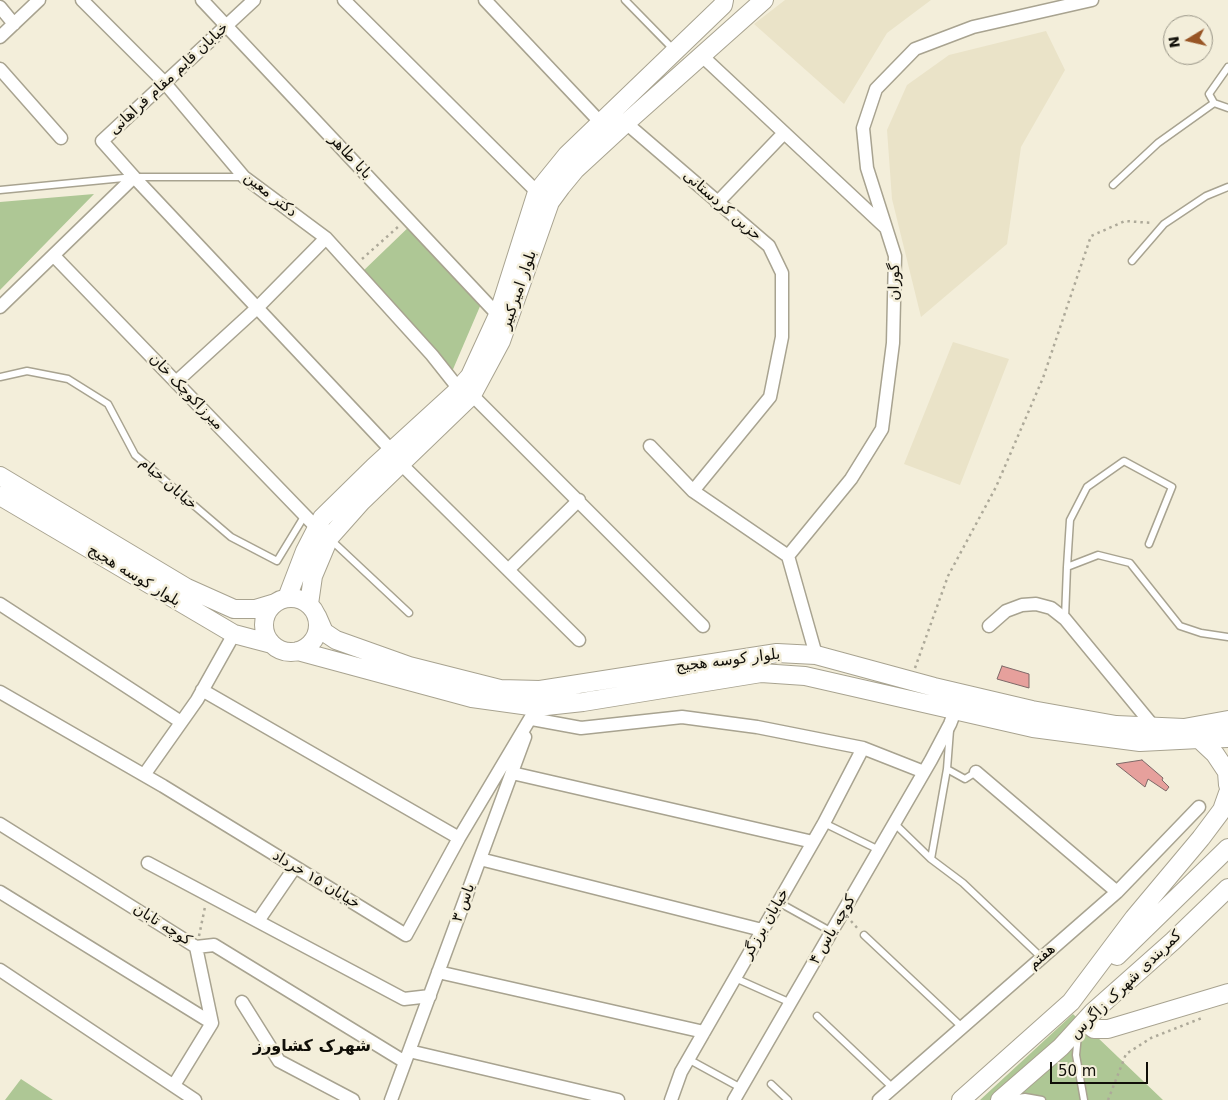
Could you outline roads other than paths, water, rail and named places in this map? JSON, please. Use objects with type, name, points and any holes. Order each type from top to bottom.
[{"type":"street","points":[[0,37],[39,0]]},
{"type":"street","name":"دکتر معین","points":[[82,0],[164,82],[244,177],[326,238],[465,392],[579,500],[703,626]]},
{"type":"street","name":"بابا طاهر","points":[[202,0],[498,314]]},
{"type":"street","name":"خیابان قایم مقام فراهانی","points":[[134,177],[102,142],[164,82],[254,0]]},
{"type":"street","points":[[344,0],[543,197]]},
{"type":"street","points":[[485,0],[601,123]]},
{"type":"street","name":"بلوار امیرکبیر","points":[[465,392],[470,376],[498,314],[543,197],[567,155],[722,5],[724,0]]},
{"type":"street","points":[[731,28],[744,0]]},
{"type":"street","name":"بلوار امیرکبیر","points":[[313,610],[313,576],[329,510],[396,458],[465,392],[501,341],[543,197],[764,0]]},
{"type":"street","name":"گوران","points":[[788,556],[851,479],[882,429],[893,343],[895,256],[867,168],[864,128],[876,89],[914,49],[973,27],[1092,0]]},
{"type":"street","points":[[0,7],[14,24]]},
{"type":"street","points":[[701,55],[886,228]]},
{"type":"street","points":[[0,69],[61,138]]},
{"type":"street","name":"حزین کردستانی","points":[[626,123],[769,246],[782,274],[782,337],[770,397],[693,491]]},
{"type":"street","points":[[717,203],[784,133]]},
{"type":"street","points":[[0,308],[134,177],[396,458],[579,640]]},
{"type":"street","points":[[176,382],[257,308],[326,238]]},
{"type":"street","name":"میرزاکوچک خان","points":[[54,256],[323,533]]},
{"type":"street","points":[[650,446],[693,491],[788,556],[816,655],[813,678]]},
{"type":"street","name":"بلوار کوسه هجیج","points":[[0,476],[187,588],[234,609],[255,609],[281,601]]},
{"type":"street","name":"بلوار کوسه هجیج","points":[[0,496],[234,634],[272,644]]},
{"type":"street","points":[[509,569],[579,500]]},
{"type":"street","name":"بلوار امیرکبیر","points":[[281,601],[323,533]]},
{"type":"street","points":[[295,598],[313,610],[318,623],[315,637],[311,643],[298,651],[284,651],[272,644],[268,638],[265,623],[266,616],[281,601],[295,598]]},
{"type":"street","points":[[0,604],[182,722]]},
{"type":"street","points":[[989,626],[1006,611],[1022,605],[1036,604],[1051,608],[1065,619],[1154,727]]},
{"type":"street","name":"بلوار کوسه هجیج","points":[[313,610],[324,632],[336,640],[409,666],[500,689],[536,705],[777,653],[816,655],[911,681],[1032,710],[1116,725],[1184,728],[1226,720]]},
{"type":"street","points":[[144,776],[182,722],[234,634]]},
{"type":"street","name":"بلوار کوسه هجیج","points":[[298,651],[472,698],[536,705],[584,702],[761,673],[813,678],[953,717],[1140,742],[1199,739]]},
{"type":"street","points":[[202,690],[459,838]]},
{"type":"street","name":"خیابان ۱۵ خرداد","points":[[1,693],[144,776],[406,935],[459,838],[536,705]]},
{"type":"street","points":[[536,705],[581,728],[682,717],[757,727],[863,748],[924,772]]},
{"type":"street","name":"یاس ۳","points":[[391,1100],[536,705]]},
{"type":"street","name":"کوچه یاس ۴","points":[[734,1100],[931,760],[953,717]]},
{"type":"street","points":[[1199,739],[1228,738]]},
{"type":"street","points":[[1199,739],[1215,754],[1227,772],[1228,784]]},
{"type":"street","name":"خیابان برزگر","points":[[671,1100],[688,1059],[824,823],[863,748]]},
{"type":"street","points":[[512,772],[813,842]]},
{"type":"street","points":[[976,772],[1117,892]]},
{"type":"street","name":"کمربندی شهرک زاگرس","points":[[1071,1002],[1128,926],[1212,824],[1222,810],[1228,793]]},
{"type":"street","name":"هفتم","points":[[879,1100],[1117,892],[1199,807]]},
{"type":"street","name":"کوچه تابان","points":[[0,824],[196,947],[212,1023]]},
{"type":"street","name":"کمربندی شهرک زاگرس","points":[[961,1100],[1071,1002],[1154,918],[1228,848]]},
{"type":"street","points":[[480,859],[762,930]]},
{"type":"street","points":[[148,863],[404,999],[430,996]]},
{"type":"street","points":[[258,921],[295,867]]},
{"type":"street","name":"کمربندی شهرک زاگرس","points":[[1000,1100],[1061,1047],[1228,888]]},
{"type":"street","points":[[0,892],[212,1023],[174,1085]]},
{"type":"street","points":[[196,947],[214,945],[407,1057],[618,1100]]},
{"type":"street","points":[[0,970],[195,1100]]},
{"type":"street","points":[[438,972],[704,1032]]},
{"type":"street","points":[[1082,1025],[1094,1029],[1108,1029],[1228,993]]},
{"type":"street","points":[[242,1002],[279,1061],[353,1100]]},
{"type":"lane","points":[[625,0],[675,51]]},
{"type":"lane","points":[[1228,67],[1209,94],[1214,103],[1228,108]]},
{"type":"lane","points":[[1113,185],[1158,143],[1214,103]]},
{"type":"lane","points":[[0,190],[134,177],[244,177]]},
{"type":"lane","points":[[1132,261],[1164,224],[1206,196],[1228,187]]},
{"type":"lane","name":"خیابان خیام","points":[[0,377],[28,371],[68,379],[108,404],[135,455],[231,537],[277,561],[305,515]]},
{"type":"lane","points":[[1065,619],[1070,520],[1087,488],[1124,461],[1172,487],[1149,544]]},
{"type":"lane","points":[[323,533],[409,613]]},
{"type":"lane","points":[[1067,567],[1098,555],[1130,563],[1180,626],[1201,633],[1228,637]]},
{"type":"lane","points":[[930,859],[947,769],[953,717]]},
{"type":"lane","points":[[947,769],[965,779],[976,772]]},
{"type":"lane","points":[[824,823],[879,850]]},
{"type":"lane","points":[[894,823],[930,859],[963,883],[1042,958]]},
{"type":"lane","points":[[778,902],[832,932]]},
{"type":"lane","points":[[864,935],[963,1028]]},
{"type":"lane","points":[[735,978],[791,1003]]},
{"type":"lane","points":[[817,1016],[893,1088]]},
{"type":"lane","points":[[1082,1025],[1076,1056],[1084,1100]]},
{"type":"lane","points":[[688,1059],[741,1088]]},
{"type":"lane","points":[[771,1084],[788,1100]]},
{"type":"lane","points":[[1000,1100],[1025,1097],[1042,1100]]},
{"type":"district","name":"شهرک کشاورز","points":[[312,1047]]}]
